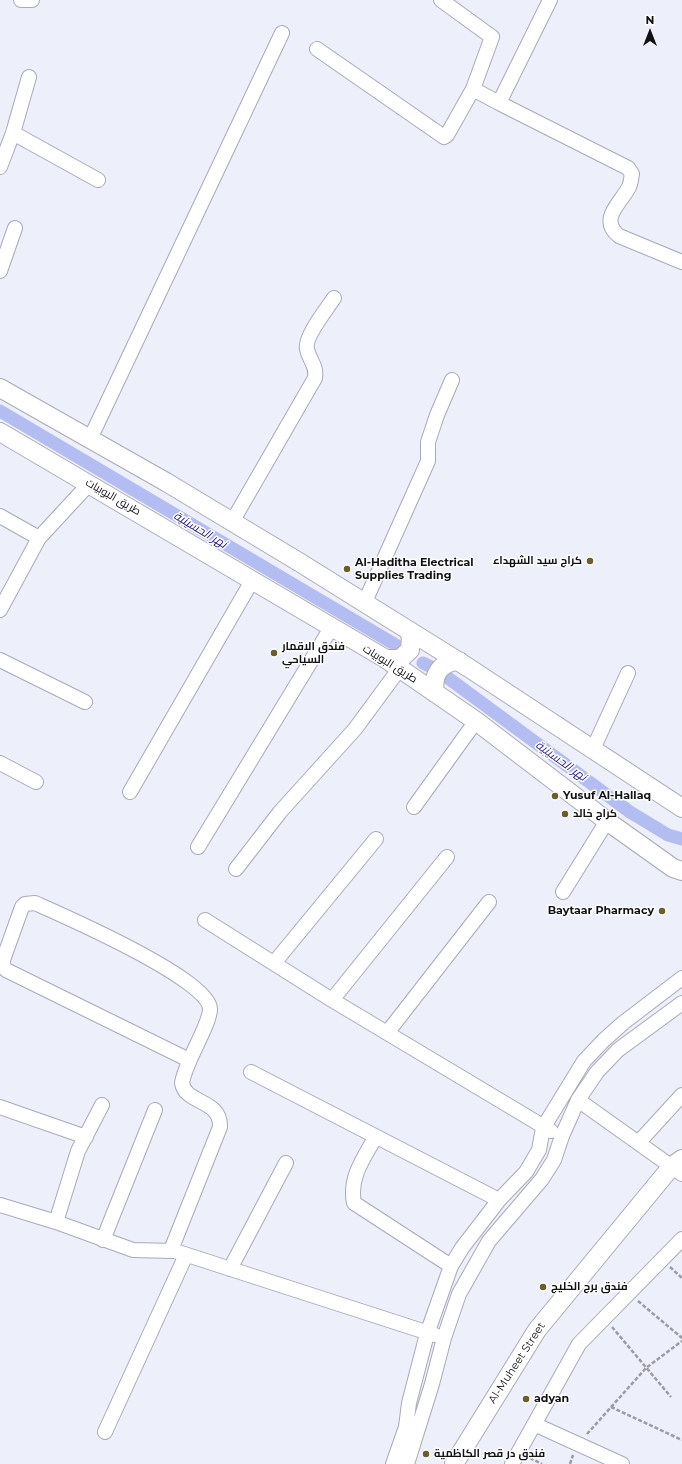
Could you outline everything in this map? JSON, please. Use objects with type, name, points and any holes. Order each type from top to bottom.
[{"type":"main road","points":[[0,388],[232,522],[408,630],[458,661],[682,808]]},
{"type":"main road","name":"طريق البوبيات","points":[[0,432],[253,579],[331,628],[393,664],[476,721],[607,821],[679,871]]},
{"type":"main road","points":[[393,664],[392,660],[400,659],[410,650],[412,637],[408,630]]},
{"type":"main road","points":[[435,693],[435,677],[438,670],[451,662],[458,661]]},
{"type":"main road","name":"Al-Muheet Street","points":[[454,1464],[537,1330],[679,1166]]},
{"type":"street","points":[[21,0],[32,0]]},
{"type":"street","points":[[317,49],[444,137],[447,136],[473,89],[492,37],[441,0]]},
{"type":"street","points":[[499,103],[550,0]]},
{"type":"street","points":[[90,439],[282,33]]},
{"type":"street","points":[[0,167],[13,133],[29,77]]},
{"type":"street","points":[[473,89],[628,168],[632,174],[630,186],[612,212],[610,222],[612,230],[619,236],[682,262]]},
{"type":"street","points":[[13,133],[98,180]]},
{"type":"street","points":[[0,271],[15,228]]},
{"type":"street","points":[[232,522],[315,378],[315,366],[306,346],[309,337],[334,298]]},
{"type":"street","points":[[364,604],[428,461],[428,442],[437,414],[452,380]]},
{"type":"street","points":[[0,610],[39,538],[89,484]]},
{"type":"street","points":[[0,516],[39,538]]},
{"type":"street","points":[[130,792],[253,579]]},
{"type":"street","points":[[198,847],[331,628]]},
{"type":"street","points":[[0,660],[85,702]]},
{"type":"street","points":[[236,869],[280,812],[356,729],[393,664]]},
{"type":"street","points":[[593,749],[628,673]]},
{"type":"street","points":[[414,807],[476,721]]},
{"type":"street","points":[[0,763],[36,782]]},
{"type":"street","points":[[563,892],[607,821]]},
{"type":"street","points":[[274,963],[376,839]]},
{"type":"street","points":[[332,1000],[447,856]]},
{"type":"street","points":[[387,1033],[489,902]]},
{"type":"street","points":[[171,1250],[220,1127],[220,1122],[216,1112],[183,1089],[182,1080],[189,1060],[209,1015],[208,1002],[203,995],[166,969],[128,946],[35,903],[25,904],[22,908],[3,960],[3,965],[6,970],[189,1060]]},
{"type":"street","points":[[205,920],[332,1000],[543,1128],[562,1136]]},
{"type":"street","points":[[393,1464],[406,1427],[409,1403],[427,1334],[451,1266],[462,1248],[499,1200],[526,1172],[539,1150],[543,1128],[584,1061],[604,1040],[682,978]]},
{"type":"street","points":[[407,1464],[432,1384],[444,1338],[459,1294],[468,1276],[489,1241],[542,1179],[554,1160],[562,1136],[578,1100],[597,1072],[618,1050],[682,1003]]},
{"type":"street","points":[[251,1072],[375,1138],[499,1200]]},
{"type":"street","points":[[639,1142],[682,1095]]},
{"type":"street","points":[[578,1100],[639,1142],[679,1166]]},
{"type":"street","points":[[56,1222],[78,1151],[102,1105]]},
{"type":"street","points":[[0,1107],[86,1137]]},
{"type":"street","points":[[103,1240],[154,1110]]},
{"type":"street","points":[[375,1138],[353,1178],[351,1192],[354,1203],[451,1266]]},
{"type":"street","points":[[230,1269],[286,1163]]},
{"type":"street","points":[[0,1205],[56,1222],[133,1250],[171,1250],[427,1334],[444,1338]]},
{"type":"street","points":[[512,1464],[579,1344],[682,1239]]},
{"type":"street","points":[[104,1432],[186,1255]]},
{"type":"street","points":[[534,1424],[622,1464]]},
{"type":"path","points":[[578,1444],[646,1368],[682,1340],[629,1293]]},
{"type":"path","points":[[604,1317],[671,1397]]},
{"type":"path","points":[[611,1407],[682,1440]]},
{"type":"waterway","name":"نهر الحسينية","points":[[0,411],[401,648]]},
{"type":"waterway","name":"نهر الحسينية","points":[[423,663],[431,667]]},
{"type":"waterway","name":"نهر الحسينية","points":[[444,675],[630,812],[668,835],[682,839]]},
{"type":"place","name":"كراج سيد الشهداء","points":[[590,561]]},
{"type":"place","name":"Al-Haditha Electrical Supplies Trading","points":[[347,569]]},
{"type":"place","name":"فندق الاقمار السياحي","points":[[274,653]]},
{"type":"place","name":"Yusuf Al-Hallaq","points":[[555,796]]},
{"type":"place","name":"كراج خالد","points":[[565,814]]},
{"type":"place","name":"Baytaar Pharmacy","points":[[662,911]]},
{"type":"place","name":"فندق برج الخليج","points":[[543,1287]]},
{"type":"place","name":"adyan","points":[[526,1399]]},
{"type":"place","name":"فندق در قصر الكاظمية","points":[[426,1454]]}]
